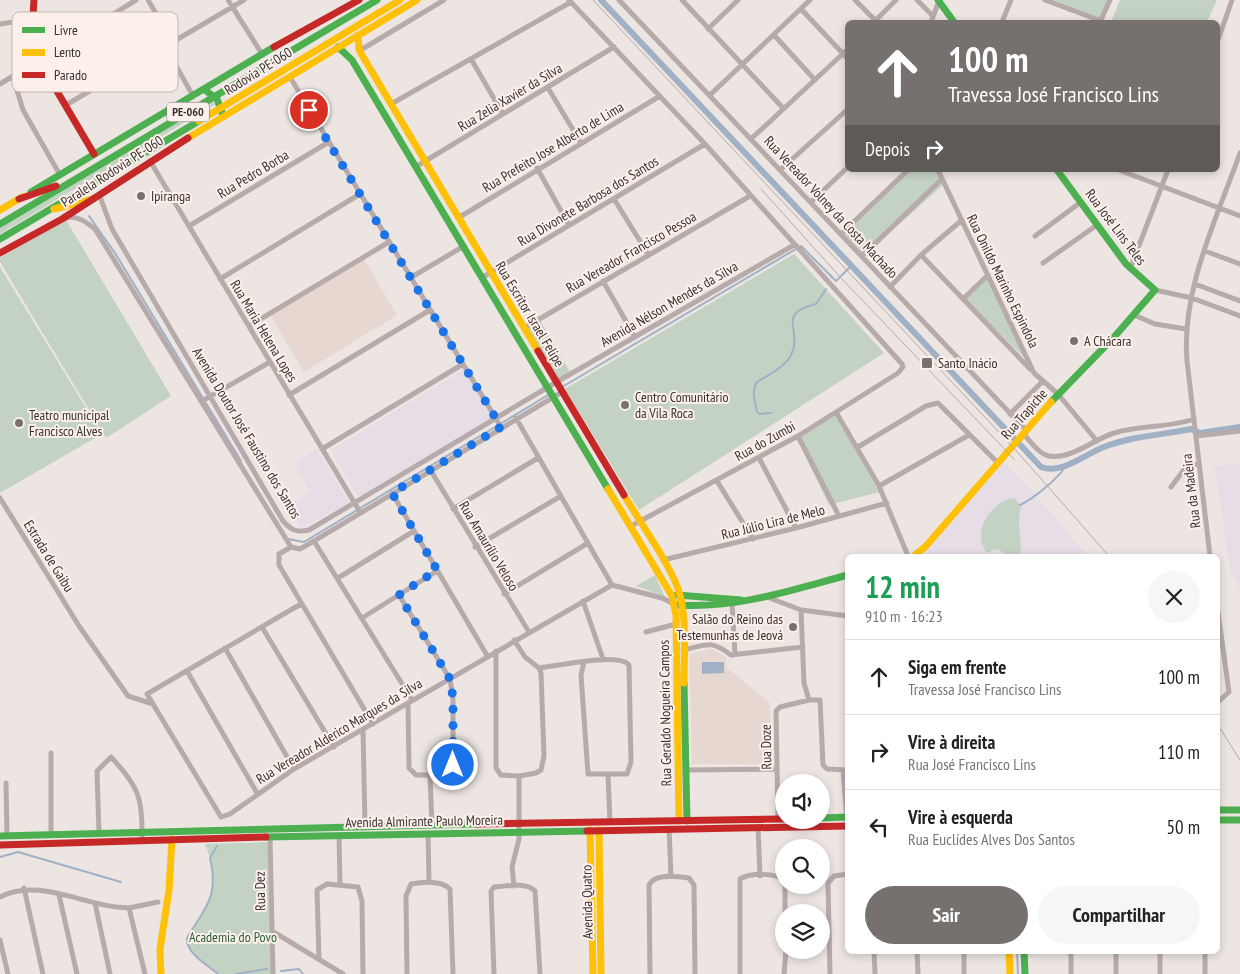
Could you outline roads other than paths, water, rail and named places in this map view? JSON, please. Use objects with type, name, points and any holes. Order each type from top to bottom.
[{"type":"main road","name":"Paralela Rodovia PE-060","points":[[0,210],[205,90],[262,54],[359,0]]},
{"type":"main road","name":"Rodovia PE-060","points":[[0,224],[377,0]]},
{"type":"main road","name":"Rodovia PE-060","points":[[0,238],[222,108],[400,0]]},
{"type":"main road","name":"Paralela Rodovia PE-060","points":[[0,253],[62,219],[150,161],[417,0]]},
{"type":"main road","points":[[939,1],[953,20]]},
{"type":"main road","name":"Rua Escritor Israel Felipe","points":[[358,35],[359,51],[663,560],[680,594],[678,605]]},
{"type":"main road","name":"Rua Escritor Israel Felipe","points":[[338,48],[352,60],[678,605]]},
{"type":"main road","points":[[205,90],[215,96],[222,108],[221,118]]},
{"type":"main road","points":[[58,92],[94,154]]},
{"type":"main road","name":"Rua José Lins Teles","points":[[1058,172],[1130,269],[1155,290]]},
{"type":"main road","points":[[19,199],[73,180]]},
{"type":"main road","points":[[44,212],[96,196]]},
{"type":"main road","name":"Rua Trapiche","points":[[916,554],[926,546],[1058,394],[1134,315],[1155,290]]},
{"type":"main road","points":[[678,605],[766,597],[845,576]]},
{"type":"main road","points":[[672,596],[680,594],[732,601]]},
{"type":"main road","name":"Rua Geraldo Nogueira Campos","points":[[678,605],[676,624],[687,821]]},
{"type":"main road","name":"Rua Geraldo Nogueira Campos","points":[[678,605],[684,650],[679,821]]},
{"type":"main road","points":[[1220,810],[1240,810]]},
{"type":"main road","points":[[830,818],[845,817]]},
{"type":"main road","name":"Avenida Almirante Paulo Moreira","points":[[4,836],[432,824],[775,819]]},
{"type":"main road","points":[[1220,820],[1240,820]]},
{"type":"main road","name":"Avenida Almirante Paulo Moreira","points":[[0,845],[428,833],[519,833],[669,828],[845,826]]},
{"type":"main road","name":"Avenida Quatro","points":[[590,830],[592,974]]},
{"type":"main road","name":"Avenida Quatro","points":[[599,830],[601,974]]},
{"type":"main road","points":[[161,974],[160,949],[169,890],[172,839]]},
{"type":"main road","points":[[1009,954],[1010,974]]},
{"type":"main road","points":[[1024,954],[1025,974]]},
{"type":"street","points":[[115,12],[135,0]]},
{"type":"street","points":[[148,0],[155,12]]},
{"type":"street","points":[[228,0],[262,54]]},
{"type":"street","points":[[178,39],[244,0]]},
{"type":"street","points":[[359,51],[444,0]]},
{"type":"street","name":"Rua Vereador Volney da Costa Machado","points":[[619,0],[1010,414],[1021,436],[1048,456],[1068,453],[1097,441]]},
{"type":"street","points":[[682,0],[783,108]]},
{"type":"street","points":[[708,29],[738,0]]},
{"type":"street","points":[[710,95],[810,0]]},
{"type":"street","points":[[855,0],[873,20]]},
{"type":"street","points":[[877,20],[896,0]]},
{"type":"street","points":[[917,0],[933,16]]},
{"type":"street","points":[[1003,20],[1011,0]]},
{"type":"street","points":[[1045,0],[1095,20]]},
{"type":"street","points":[[1101,20],[1110,0]]},
{"type":"street","points":[[1220,34],[1232,0]]},
{"type":"street","points":[[391,104],[570,1],[705,144],[796,247]]},
{"type":"street","points":[[932,20],[939,1]]},
{"type":"street","points":[[752,139],[843,54],[801,9]]},
{"type":"street","points":[[397,12],[406,22]]},
{"type":"street","points":[[774,35],[815,80]]},
{"type":"street","name":"Rua Zelia Xavier da Silva","points":[[416,166],[614,47]]},
{"type":"street","points":[[471,59],[503,114]]},
{"type":"street","points":[[178,69],[193,96]]},
{"type":"street","points":[[0,84],[12,77]]},
{"type":"street","points":[[290,77],[499,423]]},
{"type":"street","points":[[548,88],[581,143]]},
{"type":"street","points":[[18,92],[23,110],[60,175]]},
{"type":"street","points":[[66,105],[88,92]]},
{"type":"street","name":"Rua Prefeito Jose Alberto de Lima","points":[[458,218],[537,168],[660,96]]},
{"type":"street","points":[[780,170],[845,112]]},
{"type":"street","name":"Rua Pedro Borba","points":[[188,226],[328,142]]},
{"type":"street","name":"Rua Divonete Barbosa dos Santos","points":[[483,277],[705,144]]},
{"type":"street","name":"Rua da Madeira","points":[[1210,554],[1187,361],[1186,329],[1195,284],[1205,251],[1239,161],[1240,153]]},
{"type":"street","name":"Rua Maria Helena Lopes","points":[[150,161],[357,508]]},
{"type":"street","points":[[537,168],[569,225]]},
{"type":"street","points":[[811,202],[845,170]]},
{"type":"street","points":[[841,234],[906,172]]},
{"type":"street","name":"Rua Onildo Marinho Espindola","points":[[939,172],[1034,373],[1042,382],[1058,394],[1097,441]]},
{"type":"street","points":[[1124,172],[1240,216]]},
{"type":"street","points":[[1130,269],[1167,172]]},
{"type":"street","points":[[862,256],[942,179]]},
{"type":"street","points":[[220,279],[360,194]]},
{"type":"street","name":"Avenida Doutor José Faustino dos Santos","points":[[96,196],[112,229],[206,398],[289,528],[301,532],[308,530],[357,508],[499,423]]},
{"type":"street","name":"Rua Vereador Francisco Pessoa","points":[[524,328],[750,196]]},
{"type":"street","points":[[614,199],[648,254]]},
{"type":"street","points":[[1035,236],[1081,202]]},
{"type":"street","points":[[62,219],[73,216],[95,229],[206,398],[291,548]]},
{"type":"street","points":[[890,287],[922,255],[962,220]]},
{"type":"street","points":[[1043,263],[1098,225]]},
{"type":"street","points":[[249,326],[389,242]]},
{"type":"street","points":[[410,278],[464,246]]},
{"type":"street","name":"Avenida Nélson Mendes da Silva","points":[[499,423],[548,387],[796,247]]},
{"type":"street","name":"Rua do Zumbi","points":[[632,526],[798,436],[902,367],[898,356],[796,247]]},
{"type":"street","points":[[1205,251],[1240,264]]},
{"type":"street","points":[[922,255],[1034,373]]},
{"type":"street","points":[[963,299],[988,275]]},
{"type":"street","points":[[603,281],[635,337]]},
{"type":"street","points":[[1195,284],[1240,301]]},
{"type":"street","name":"Rua José Lins Teles","points":[[1155,290],[1192,298],[1240,316]]},
{"type":"street","points":[[289,395],[430,310]]},
{"type":"street","points":[[1134,315],[1155,324],[1186,329]]},
{"type":"street","points":[[206,398],[270,362]]},
{"type":"street","points":[[322,449],[463,364]]},
{"type":"street","points":[[1010,414],[1042,382]]},
{"type":"street","points":[[372,724],[282,572],[277,559],[279,554],[291,548],[300,549],[314,541],[357,508],[392,493],[431,471],[499,423],[516,418],[562,392]]},
{"type":"street","points":[[858,447],[926,406],[938,403],[998,463]]},
{"type":"street","points":[[836,412],[858,447],[888,503],[907,554]]},
{"type":"street","points":[[516,418],[612,585],[662,598],[678,605]]},
{"type":"street","points":[[1097,441],[1113,433],[1194,421]]},
{"type":"street","points":[[1196,435],[1240,431]]},
{"type":"street","points":[[879,486],[969,435]]},
{"type":"street","points":[[798,436],[839,516]]},
{"type":"street","points":[[453,509],[538,458]]},
{"type":"street","points":[[759,458],[796,528]]},
{"type":"street","points":[[1171,487],[1186,467],[1199,464]]},
{"type":"street","name":"Rua Amaurílio Veloso","points":[[431,471],[504,594],[529,632]]},
{"type":"street","points":[[717,481],[753,539]]},
{"type":"street","points":[[392,493],[488,657]]},
{"type":"street","points":[[476,547],[560,496]]},
{"type":"street","name":"Estrada de Gaibu","points":[[0,498],[79,626],[128,696],[154,704]]},
{"type":"street","name":"Rua Júlio Lira de Melo","points":[[663,560],[753,539],[888,503]]},
{"type":"street","points":[[338,578],[414,531]]},
{"type":"street","points":[[314,541],[338,578],[410,701],[409,768],[416,775],[447,775],[453,770],[453,698],[450,679],[399,595]]},
{"type":"street","points":[[504,594],[588,543]]},
{"type":"street","points":[[362,618],[437,570]]},
{"type":"street","name":"Rua Vereador Alderico Marques da Silva","points":[[220,817],[230,814],[257,793],[294,769],[612,585]]},
{"type":"street","points":[[662,598],[672,596]]},
{"type":"street","points":[[766,597],[801,610],[845,616]]},
{"type":"street","points":[[732,601],[735,654]]},
{"type":"street","points":[[582,602],[603,660]]},
{"type":"street","points":[[222,829],[220,817],[147,694],[301,604]]},
{"type":"street","points":[[801,610],[804,683],[809,700],[820,700],[823,765],[828,769],[845,770]]},
{"type":"street","points":[[646,632],[676,624]]},
{"type":"street","points":[[262,627],[334,747]]},
{"type":"street","points":[[1220,627],[1229,692],[1220,700]]},
{"type":"street","points":[[514,640],[525,657],[540,668],[584,662],[603,660],[623,660],[629,665],[631,767],[627,774],[588,774],[582,675],[584,662]]},
{"type":"street","points":[[684,650],[712,644],[720,646],[730,655],[803,647]]},
{"type":"street","points":[[225,648],[294,769]]},
{"type":"street","points":[[496,651],[496,768],[501,775],[519,776],[536,773],[541,770],[543,765],[540,668]]},
{"type":"street","points":[[187,671],[257,793]]},
{"type":"street","name":"Rua Doze","points":[[777,774],[776,711],[780,707],[809,700]]},
{"type":"street","points":[[363,729],[365,826]]},
{"type":"street","points":[[51,753],[51,835]]},
{"type":"street","points":[[99,833],[97,771],[111,757],[128,776],[138,794],[142,840]]},
{"type":"street","points":[[685,770],[777,769]]},
{"type":"street","points":[[608,775],[610,821]]},
{"type":"street","points":[[430,776],[432,824]]},
{"type":"street","points":[[514,886],[512,867],[519,833],[519,776]]},
{"type":"street","points":[[4,836],[6,783]]},
{"type":"street","points":[[758,827],[760,876]]},
{"type":"street","points":[[669,828],[671,876]]},
{"type":"street","points":[[428,833],[428,882]]},
{"type":"street","points":[[339,835],[340,884]]},
{"type":"street","name":"Rua Dez","points":[[270,837],[273,974]]},
{"type":"street","points":[[740,974],[740,879],[750,875],[775,876]]},
{"type":"street","points":[[830,974],[827,888],[830,878],[845,875]]},
{"type":"street","points":[[650,974],[649,885],[654,879],[671,876],[689,878],[694,885],[695,974]]},
{"type":"street","points":[[407,974],[406,896],[411,884],[428,882],[444,885],[450,889],[453,974]]},
{"type":"street","points":[[319,959],[317,890],[322,885],[340,884],[358,887],[361,893],[363,974]]},
{"type":"street","points":[[494,974],[491,891],[494,887],[514,886],[531,887],[535,891],[540,974]]},
{"type":"street","points":[[24,888],[43,974]]},
{"type":"street","points":[[0,897],[24,888],[129,908],[158,902]]},
{"type":"street","points":[[59,895],[77,974]]},
{"type":"street","points":[[95,903],[110,974]]},
{"type":"street","points":[[129,908],[145,974]]},
{"type":"street","points":[[272,931],[343,974]]},
{"type":"street","points":[[0,940],[8,974]]},
{"type":"street","points":[[874,954],[874,974]]},
{"type":"street","points":[[918,954],[918,974]]},
{"type":"street","points":[[964,954],[964,974]]},
{"type":"street","points":[[1071,954],[1071,974]]},
{"type":"street","points":[[1116,954],[1116,974]]},
{"type":"street","points":[[1160,954],[1160,974]]},
{"type":"street","points":[[1205,954],[1205,974]]},
{"type":"street","points":[[784,974],[785,959]]},
{"type":"water","points":[[702,662],[724,662],[724,673],[702,674]]},
{"type":"waterway","points":[[601,0],[1041,467],[1049,469],[1065,466],[1104,447],[1136,438],[1191,429],[1200,433],[1240,427]]},
{"type":"waterway","points":[[89,216],[115,253],[241,461]]},
{"type":"waterway","points":[[562,387],[801,246],[836,281],[852,265]]},
{"type":"waterway","points":[[771,413],[760,414],[757,412],[754,397],[755,386],[757,382],[776,371],[788,360],[794,346],[793,318],[803,308],[816,304],[826,289]]},
{"type":"waterway","points":[[288,539],[304,542],[550,394]]},
{"type":"waterway","points":[[1020,505],[1046,487],[1059,475],[1066,464]]},
{"type":"waterway","points":[[217,846],[210,858],[213,882],[212,892],[205,909],[187,938],[190,949],[194,954],[218,974]]},
{"type":"waterway","points":[[0,857],[18,852],[121,882]]},
{"type":"waterway","points":[[1017,954],[1018,974]]},
{"type":"waterway","points":[[236,974],[267,969]]},
{"type":"waterway","points":[[281,971],[299,969],[303,974]]},
{"type":"tram line","points":[[593,0],[1012,446],[1107,554]]},
{"type":"tram line","points":[[761,189],[841,278],[1014,459]]},
{"type":"tram line","points":[[1220,728],[1240,760]]},
{"type":"place","name":"Ipiranga","points":[[141,196]]},
{"type":"place","name":"A Chácara","points":[[1074,341]]},
{"type":"place","name":"Santo Inácio","points":[[927,363]]},
{"type":"place","name":"Centro Comunitário da Vila Roca","points":[[625,405]]},
{"type":"place","name":"Teatro municipal Francisco Alves","points":[[19,423]]},
{"type":"place","name":"Salão do Reino das Testemunhas de Jeová","points":[[793,627]]},
{"type":"park label","name":"Academia do Povo","points":[[233,937]]}]
